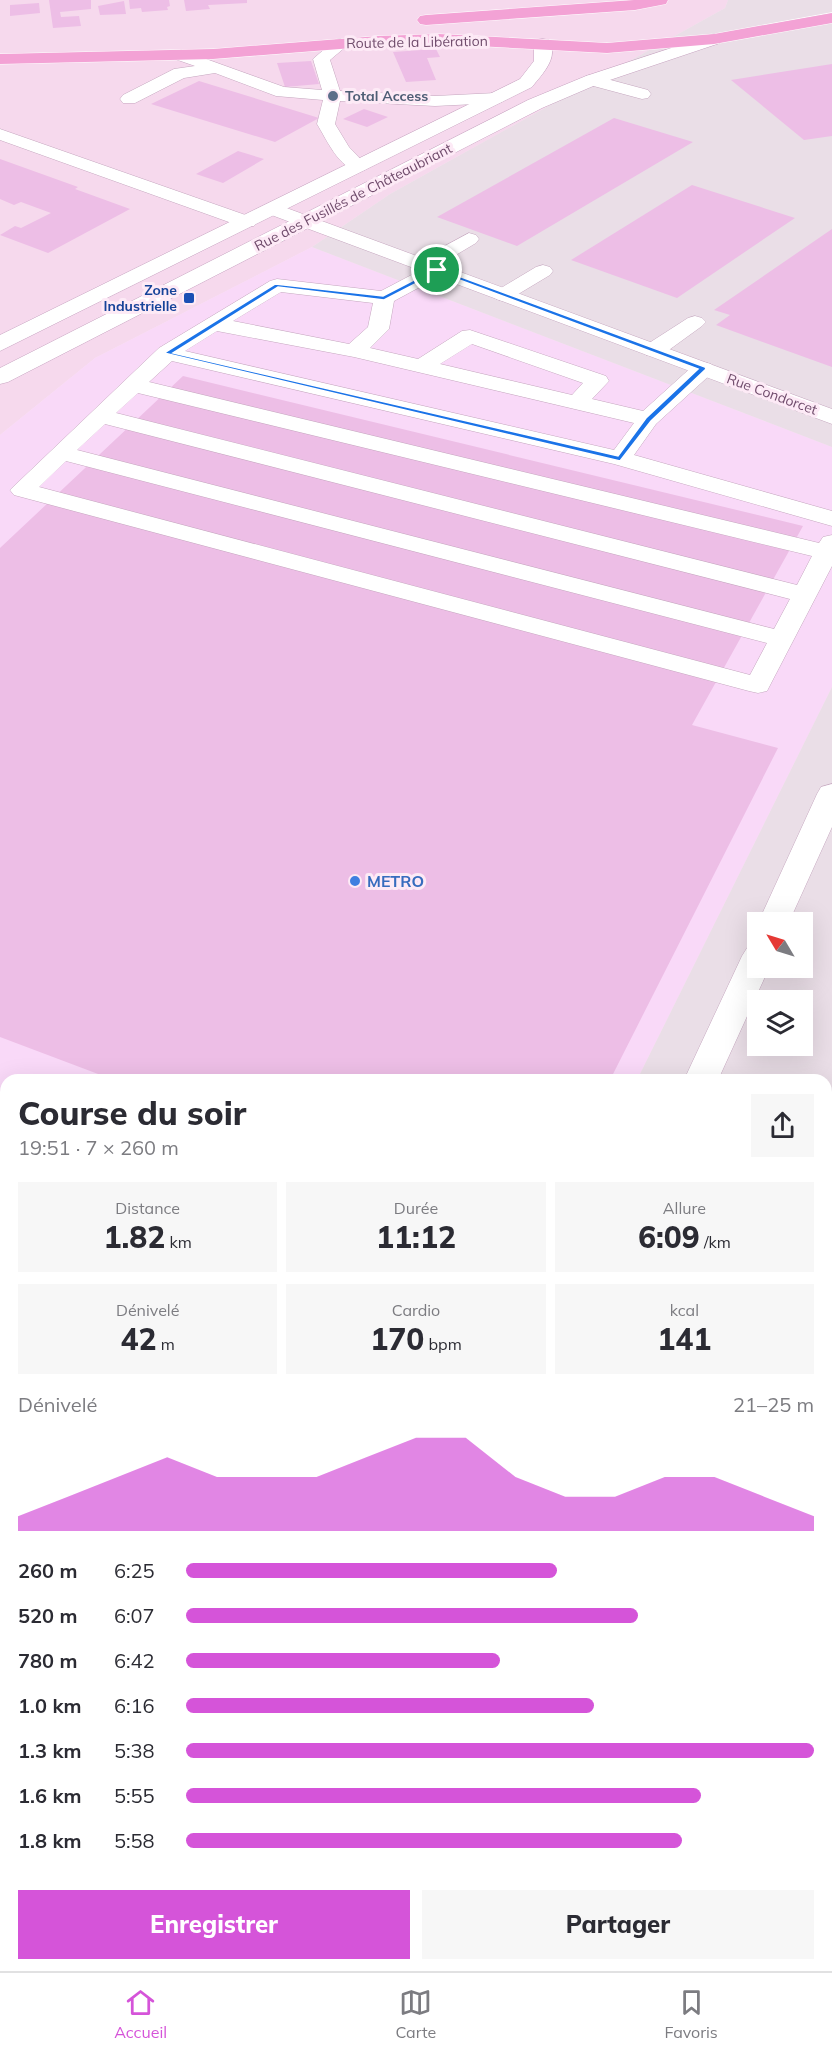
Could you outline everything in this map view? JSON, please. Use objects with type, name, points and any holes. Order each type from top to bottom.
[{"type":"main road","name":"Route de la Libération","points":[[411,21],[636,5],[660,0]]},
{"type":"main road","points":[[714,39],[754,19],[822,3]]},
{"type":"main road","points":[[543,44],[544,33],[564,21],[636,5]]},
{"type":"main road","name":"Route de la Libération","points":[[0,59],[181,55],[439,39],[607,48],[714,39],[832,18]]},
{"type":"main road","points":[[0,48],[142,39]]},
{"type":"main road","name":"Rue des Fusillés de Châteaubriant","points":[[0,377],[535,104],[592,80],[714,39]]},
{"type":"main road","name":"Rue des Fusillés de Châteaubriant","points":[[0,344],[526,83],[543,61],[543,44]]},
{"type":"main road","name":"Rue Condorcet","points":[[273,209],[830,414]]},
{"type":"main road","points":[[778,912],[832,794]]},
{"type":"main road","points":[[704,1074],[748,978]]},
{"type":"lane","points":[[341,44],[321,59],[333,96],[326,124],[342,150],[358,166]]},
{"type":"lane","points":[[181,55],[282,92],[435,101],[496,98]]},
{"type":"lane","points":[[129,99],[180,73],[218,68]]},
{"type":"lane","points":[[592,80],[642,94]]},
{"type":"lane","points":[[0,134],[247,222]]},
{"type":"lane","points":[[133,385],[830,547],[758,685],[21,490],[167,353],[277,285],[384,298],[431,268],[470,239]]},
{"type":"lane","points":[[503,295],[543,271]]},
{"type":"lane","points":[[354,351],[378,329],[384,298]]},
{"type":"lane","points":[[654,350],[694,322]]},
{"type":"lane","points":[[214,324],[354,351],[648,419]]},
{"type":"lane","points":[[421,367],[470,336],[598,381],[576,403]]},
{"type":"lane","points":[[167,353],[620,458],[832,519]]},
{"type":"lane","points":[[620,458],[648,419],[703,369]]},
{"type":"lane","points":[[100,416],[805,595]]},
{"type":"lane","points":[[61,453],[782,639]]},
{"type":"shaded area","points":[[0,0],[728,0],[725,8],[390,194],[312,247],[95,358],[0,435]]},
{"type":"shaded area","points":[[728,0],[832,0],[832,447],[312,247],[390,194],[725,8]]},
{"type":"shaded area","points":[[312,247],[832,447],[832,687],[640,1074],[0,1074],[0,435],[95,358]]},
{"type":"shaded area","points":[[832,687],[832,1074],[640,1074]]},
{"type":"building","points":[[49,0],[91,0],[91,9],[60,12],[61,17],[79,16],[81,26],[53,28]]},
{"type":"building","points":[[129,0],[169,0],[170,6],[167,7],[168,10],[142,12],[141,8],[130,9]]},
{"type":"building","points":[[184,0],[247,0],[247,3],[208,5],[210,9],[186,11]]},
{"type":"building","points":[[124,1],[126,14],[100,15],[98,6]]},
{"type":"building","points":[[39,3],[40,13],[10,16],[10,5]]},
{"type":"building","points":[[436,49],[440,57],[427,58],[436,80],[406,82],[393,52]]},
{"type":"building","points":[[311,61],[319,84],[285,87],[277,63]]},
{"type":"building","points":[[832,64],[832,136],[804,140],[731,80]]},
{"type":"building","points":[[199,81],[319,118],[275,142],[151,104]]},
{"type":"building","points":[[364,109],[388,117],[367,127],[343,119]]},
{"type":"building","points":[[614,118],[693,142],[517,246],[437,217]]},
{"type":"building","points":[[238,151],[264,159],[223,183],[196,174]]},
{"type":"building","points":[[0,159],[78,187],[75,189],[130,209],[48,253],[0,235],[15,226],[21,228],[51,213],[21,202],[14,205],[0,199]]},
{"type":"building","points":[[692,185],[795,218],[677,298],[571,260]]},
{"type":"building","points":[[832,229],[832,367],[716,325],[730,315],[714,310]]},
{"type":"building","name":"METRO","points":[[183,376],[803,526],[692,725],[778,748],[613,1074],[98,1074],[0,1037],[0,548]]},
{"type":"place","name":"Total Access","points":[[333,96]]},
{"type":"place","name":"Zone Industrielle","points":[[189,298]]},
{"type":"place","name":"METRO","points":[[355,881]]},
{"type":"route","points":[[437,270],[703,369],[648,419],[620,458],[167,353],[277,285],[384,298],[437,270]]}]
